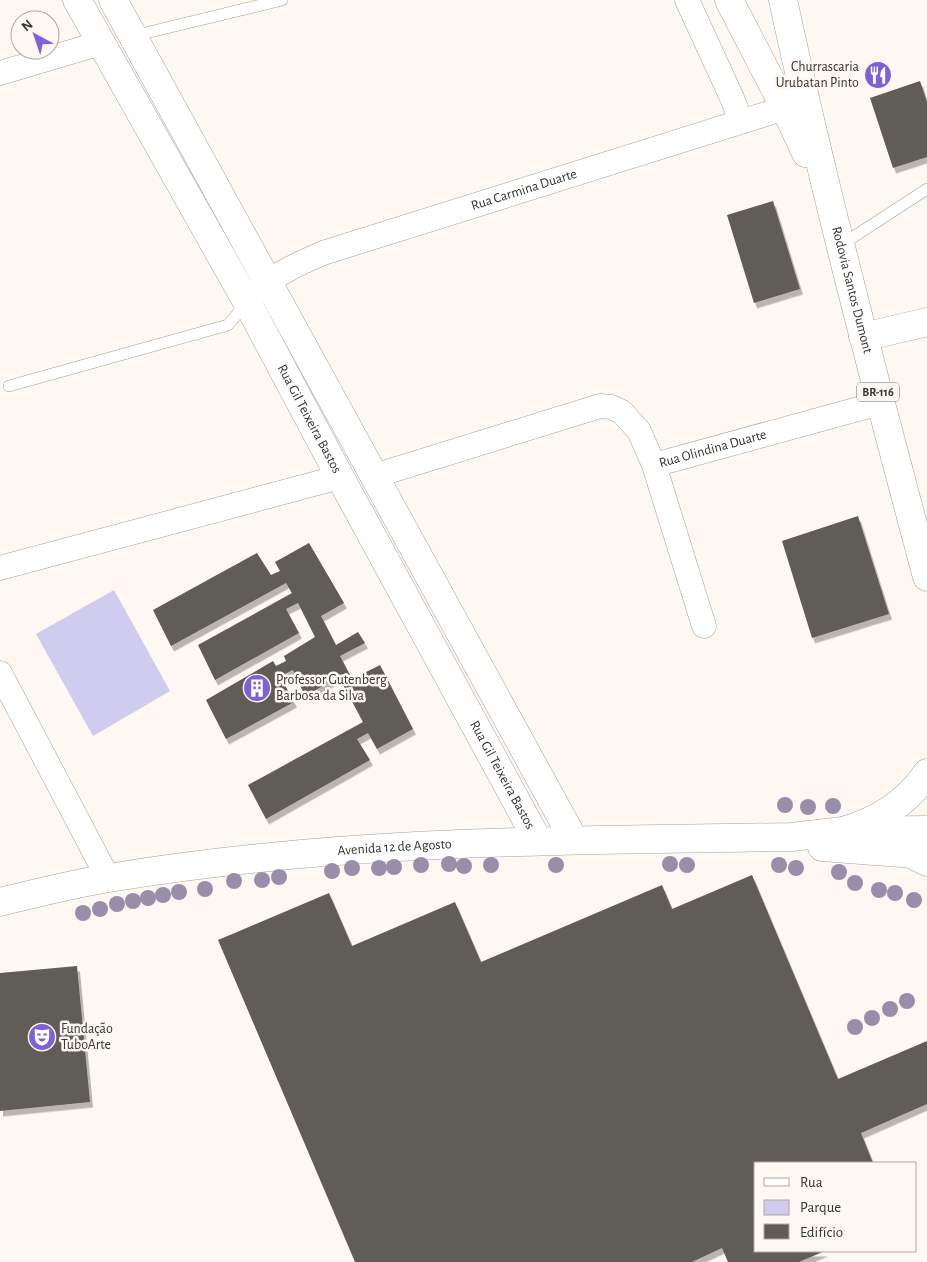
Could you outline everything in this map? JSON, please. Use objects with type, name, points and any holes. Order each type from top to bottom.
[{"type":"main road","name":"Rua Gil Teixeira Bastos","points":[[77,0],[247,302],[538,841]]},
{"type":"main road","name":"Rua Gil Teixeira Bastos","points":[[113,0],[574,840]]},
{"type":"main road","points":[[729,0],[785,108],[831,205]]},
{"type":"main road","name":"Rodovia Santos Dumont","points":[[783,0],[863,337],[927,577]]},
{"type":"main road","points":[[863,337],[927,322]]},
{"type":"main road","points":[[843,831],[861,826],[888,812],[906,799],[927,773]]},
{"type":"main road","points":[[792,837],[843,831],[927,830]]},
{"type":"main road","points":[[792,837],[823,847],[922,857]]},
{"type":"main road","name":"Avenida 12 de Agosto","points":[[0,902],[108,878],[331,851],[459,843],[792,837]]},
{"type":"street","points":[[687,0],[741,121]]},
{"type":"street","points":[[0,73],[100,43]]},
{"type":"street","name":"Rua Carmina Duarte","points":[[247,302],[267,281],[288,268],[322,253],[785,108]]},
{"type":"street","name":"Rua Olindina Duarte","points":[[374,476],[600,406],[611,407],[622,412],[632,421],[640,431],[654,465],[880,403]]},
{"type":"street","points":[[654,465],[704,626]]},
{"type":"street","points":[[0,568],[340,477]]},
{"type":"street","points":[[0,673],[108,878]]},
{"type":"lane","points":[[133,36],[282,0]]},
{"type":"lane","points":[[841,245],[927,189]]},
{"type":"lane","points":[[8,386],[228,325],[247,302]]},
{"type":"green space","points":[[114,590],[170,691],[93,736],[36,634]]},
{"type":"building","points":[[920,81],[927,102],[927,157],[893,168],[870,98]]},
{"type":"building","points":[[773,201],[800,289],[754,303],[727,215]]},
{"type":"building","points":[[858,516],[889,614],[812,638],[782,541]]},
{"type":"building","name":"Professor Gutenberg Barbosa da Silva","points":[[309,543],[344,603],[321,616],[336,645],[358,632],[365,643],[340,656],[352,679],[380,665],[413,729],[377,749],[368,733],[357,739],[370,760],[266,819],[248,785],[363,722],[339,677],[305,696],[293,670],[280,676],[294,702],[226,739],[206,700],[273,661],[276,666],[286,661],[284,656],[315,637],[298,603],[286,609],[299,633],[215,680],[198,645],[292,593],[286,583],[171,646],[153,610],[257,553],[271,575],[280,571],[275,562]]},
{"type":"building","points":[[752,875],[838,1079],[927,1041],[927,1104],[861,1133],[873,1162],[754,1162],[754,1252],[823,1252],[799,1262],[728,1262],[722,1248],[692,1262],[355,1262],[218,940],[329,893],[352,946],[455,902],[481,962],[662,885],[672,909]]},
{"type":"building","name":"Fundação TuboArte","points":[[77,966],[90,1102],[0,1111],[0,973]]},
{"type":"place","name":"Churrascaria Urubatan Pinto","points":[[878,75]]},
{"type":"place","name":"Professor Gutenberg Barbosa da Silva","points":[[257,688]]},
{"type":"place","name":"Fundação TuboArte","points":[[42,1037]]}]
